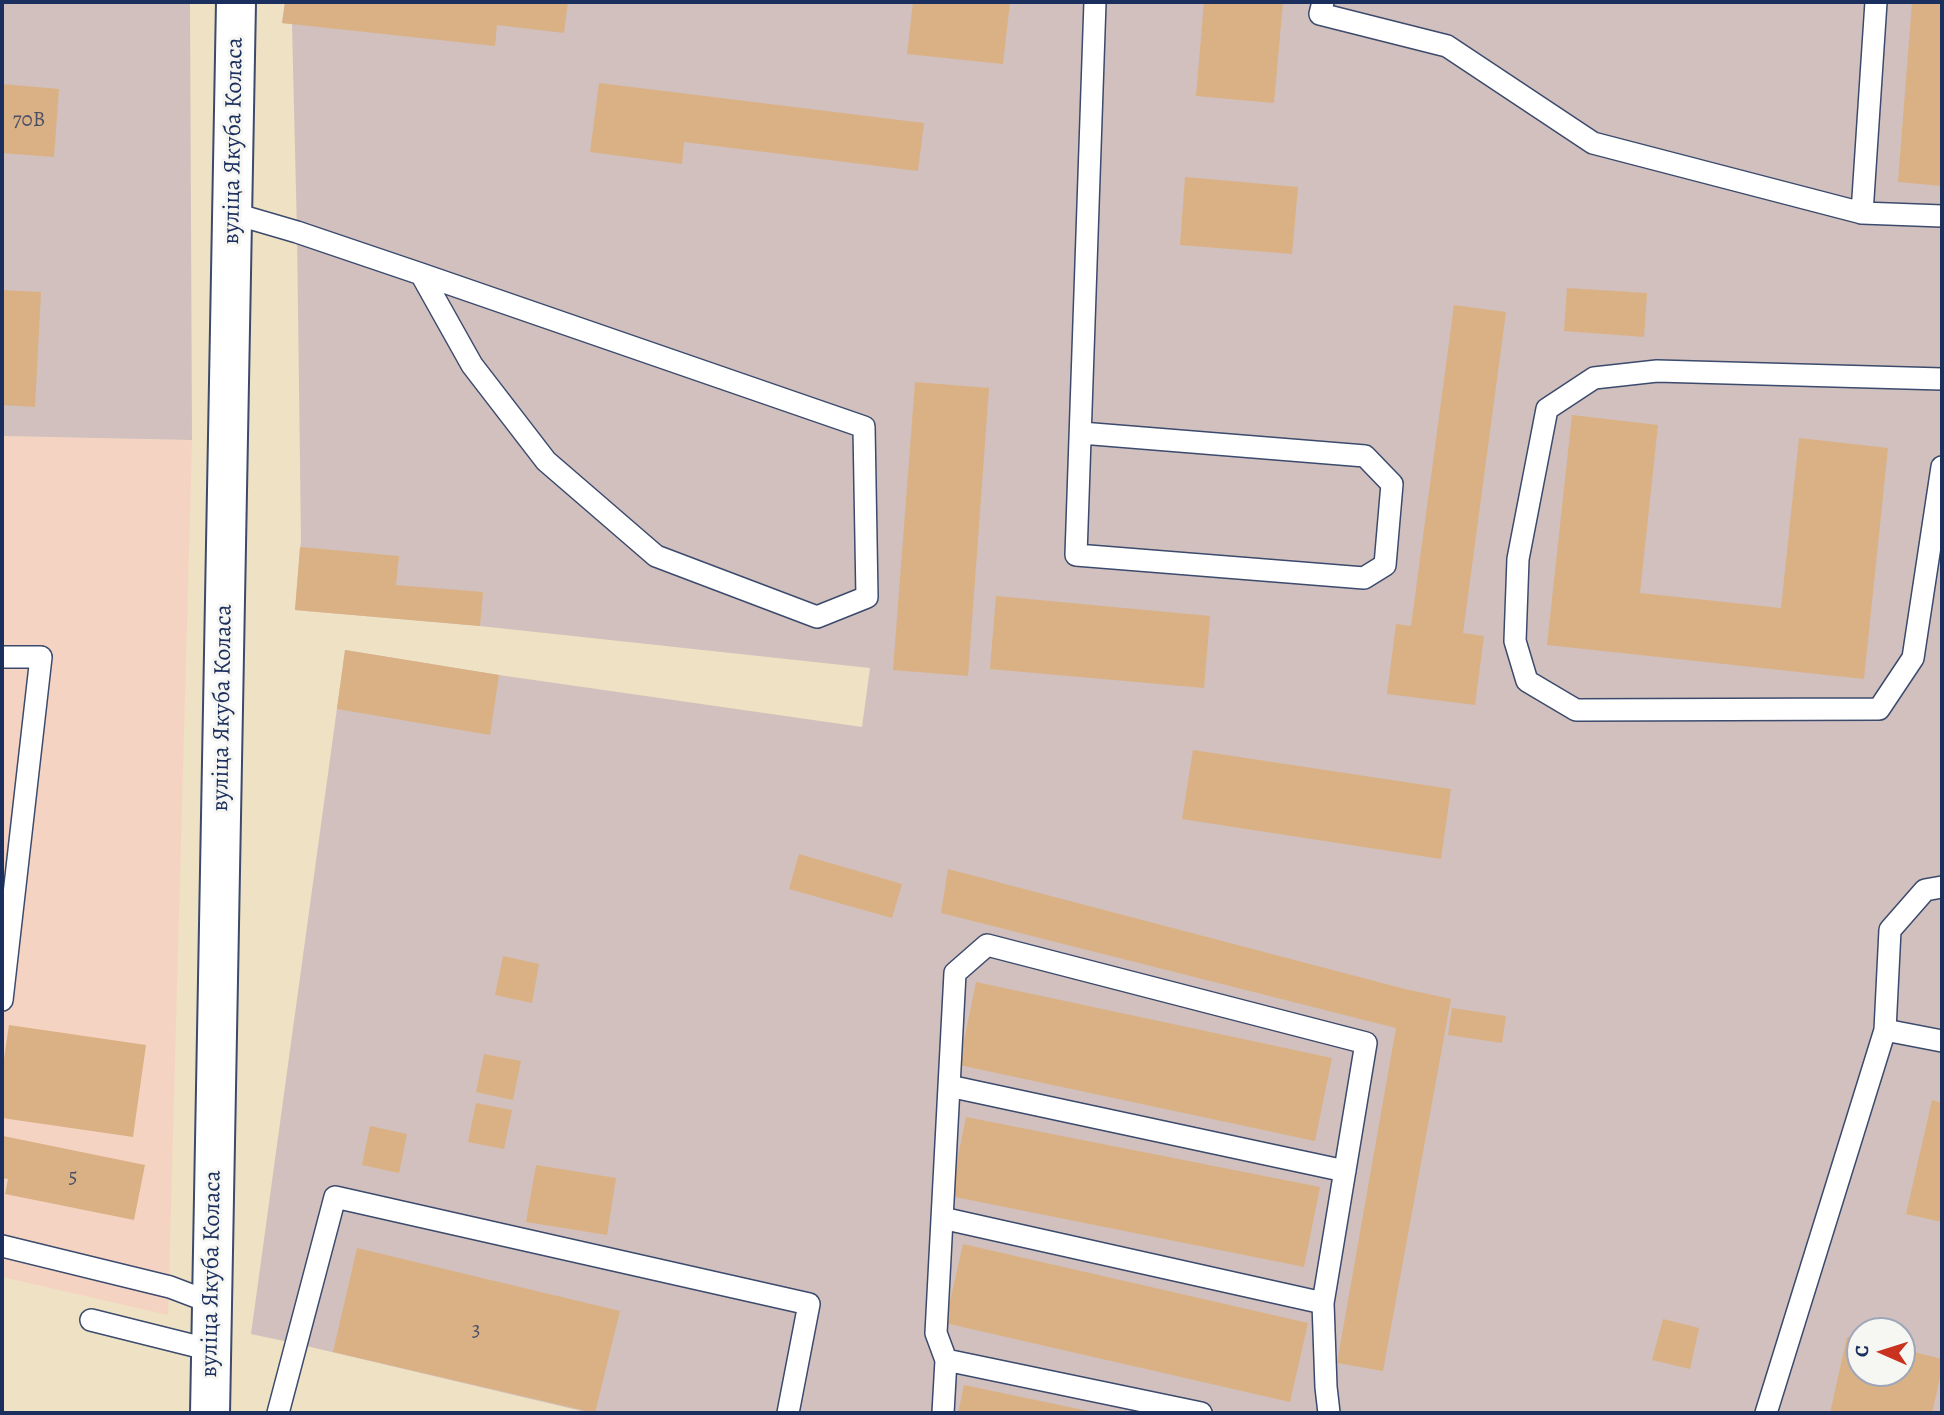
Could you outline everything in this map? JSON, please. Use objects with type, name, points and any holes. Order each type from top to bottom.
[{"type":"street","name":"вуліца Якуба Коласа","points":[[210,1413],[236,2]]},
{"type":"lane","points":[[1081,433],[1365,456],[1392,484],[1385,565],[1364,578],[1076,555],[1095,2]]},
{"type":"lane","points":[[1323,2],[1320,14],[1447,46],[1593,143],[1862,213],[1942,216]]},
{"type":"lane","points":[[1862,213],[1877,2]]},
{"type":"lane","points":[[232,213],[297,232],[421,274],[864,427],[867,597],[817,617],[656,556],[546,461],[472,365],[421,274]]},
{"type":"lane","points":[[1942,379],[1657,370],[1594,378],[1548,409],[1518,559],[1515,641],[1527,681],[1576,710],[1879,709],[1913,658],[1942,467]]},
{"type":"lane","points":[[2,657],[41,657],[2,1000]]},
{"type":"lane","points":[[1766,1413],[1885,1030],[1890,930],[1925,890],[1942,887]]},
{"type":"lane","points":[[943,1413],[946,1360],[936,1333],[955,973],[987,945],[1366,1043],[1323,1303],[1329,1413]]},
{"type":"lane","points":[[1885,1030],[1942,1041]]},
{"type":"lane","points":[[949,1086],[1345,1171]]},
{"type":"lane","points":[[278,1413],[335,1197],[809,1304],[788,1413]]},
{"type":"lane","points":[[942,1218],[1323,1303]]},
{"type":"lane","points":[[2,1246],[170,1287],[212,1303]]},
{"type":"lane","points":[[91,1320],[211,1349]]},
{"type":"lane","points":[[946,1360],[1201,1413]]},
{"type":"shaded area","points":[[2,2],[190,2],[192,440],[2,436]]},
{"type":"shaded area","points":[[285,2],[1942,2],[1942,1413],[590,1413],[251,1334],[345,650],[862,727],[870,668],[480,626],[295,610],[301,540],[292,24],[282,23]]},
{"type":"shaded area","points":[[2,436],[192,440],[168,1315],[2,1277]]},
{"type":"building","points":[[285,2],[568,2],[564,33],[497,25],[495,46],[282,23]]},
{"type":"building","points":[[913,2],[1010,2],[1003,64],[907,54]]},
{"type":"building","points":[[1204,2],[1283,2],[1274,103],[1196,96]]},
{"type":"building","points":[[1912,2],[1942,2],[1942,186],[1898,182]]},
{"type":"building","points":[[599,83],[924,123],[918,171],[684,142],[682,164],[590,152]]},
{"type":"building","points":[[2,84],[59,89],[54,157],[2,153]]},
{"type":"building","points":[[1185,177],[1298,187],[1292,254],[1180,245]]},
{"type":"building","points":[[1567,288],[1647,293],[1644,337],[1564,331]]},
{"type":"building","points":[[2,290],[41,292],[35,407],[2,405]]},
{"type":"building","points":[[1454,305],[1506,312],[1463,633],[1484,636],[1475,705],[1387,694],[1396,624],[1411,626]]},
{"type":"building","points":[[915,382],[989,388],[968,676],[893,670]]},
{"type":"building","points":[[1572,415],[1658,425],[1640,593],[1781,608],[1799,438],[1888,448],[1864,679],[1547,645]]},
{"type":"building","points":[[300,547],[399,556],[396,585],[483,592],[480,626],[295,610]]},
{"type":"building","points":[[996,596],[1210,616],[1204,688],[990,669]]},
{"type":"building","points":[[345,650],[499,675],[490,735],[337,709]]},
{"type":"building","points":[[1193,750],[1451,789],[1441,859],[1182,819]]},
{"type":"building","points":[[799,854],[902,884],[892,918],[789,889]]},
{"type":"building","points":[[948,869],[1451,999],[1383,1371],[1337,1363],[1396,1028],[941,913]]},
{"type":"building","points":[[503,956],[539,964],[532,1003],[495,995]]},
{"type":"building","points":[[976,982],[1332,1058],[1315,1141],[959,1065]]},
{"type":"building","points":[[1452,1008],[1506,1016],[1502,1043],[1448,1035]]},
{"type":"building","points":[[9,1025],[146,1045],[133,1137],[2,1118],[2,1072]]},
{"type":"building","points":[[484,1054],[521,1061],[513,1100],[476,1092]]},
{"type":"building","points":[[1932,1100],[1942,1103],[1942,1222],[1906,1214]]},
{"type":"building","points":[[476,1103],[512,1110],[504,1149],[468,1142]]},
{"type":"building","points":[[966,1117],[1320,1187],[1304,1267],[950,1196]]},
{"type":"building","points":[[370,1126],[407,1134],[399,1173],[362,1165]]},
{"type":"building","points":[[3,1136],[145,1165],[134,1220],[5,1194],[8,1179],[2,1178]]},
{"type":"building","points":[[536,1165],[616,1178],[607,1235],[526,1222]]},
{"type":"building","points":[[963,1244],[1308,1323],[1290,1402],[945,1323]]},
{"type":"building","points":[[357,1248],[620,1311],[595,1413],[333,1352]]},
{"type":"building","points":[[1663,1319],[1699,1328],[1690,1369],[1652,1360]]},
{"type":"building","points":[[1846,1341],[1846,1387],[1916,1387],[1916,1352],[1942,1359],[1932,1413],[1830,1413]]},
{"type":"building","points":[[964,1385],[1093,1412],[1093,1413],[958,1413]]}]
